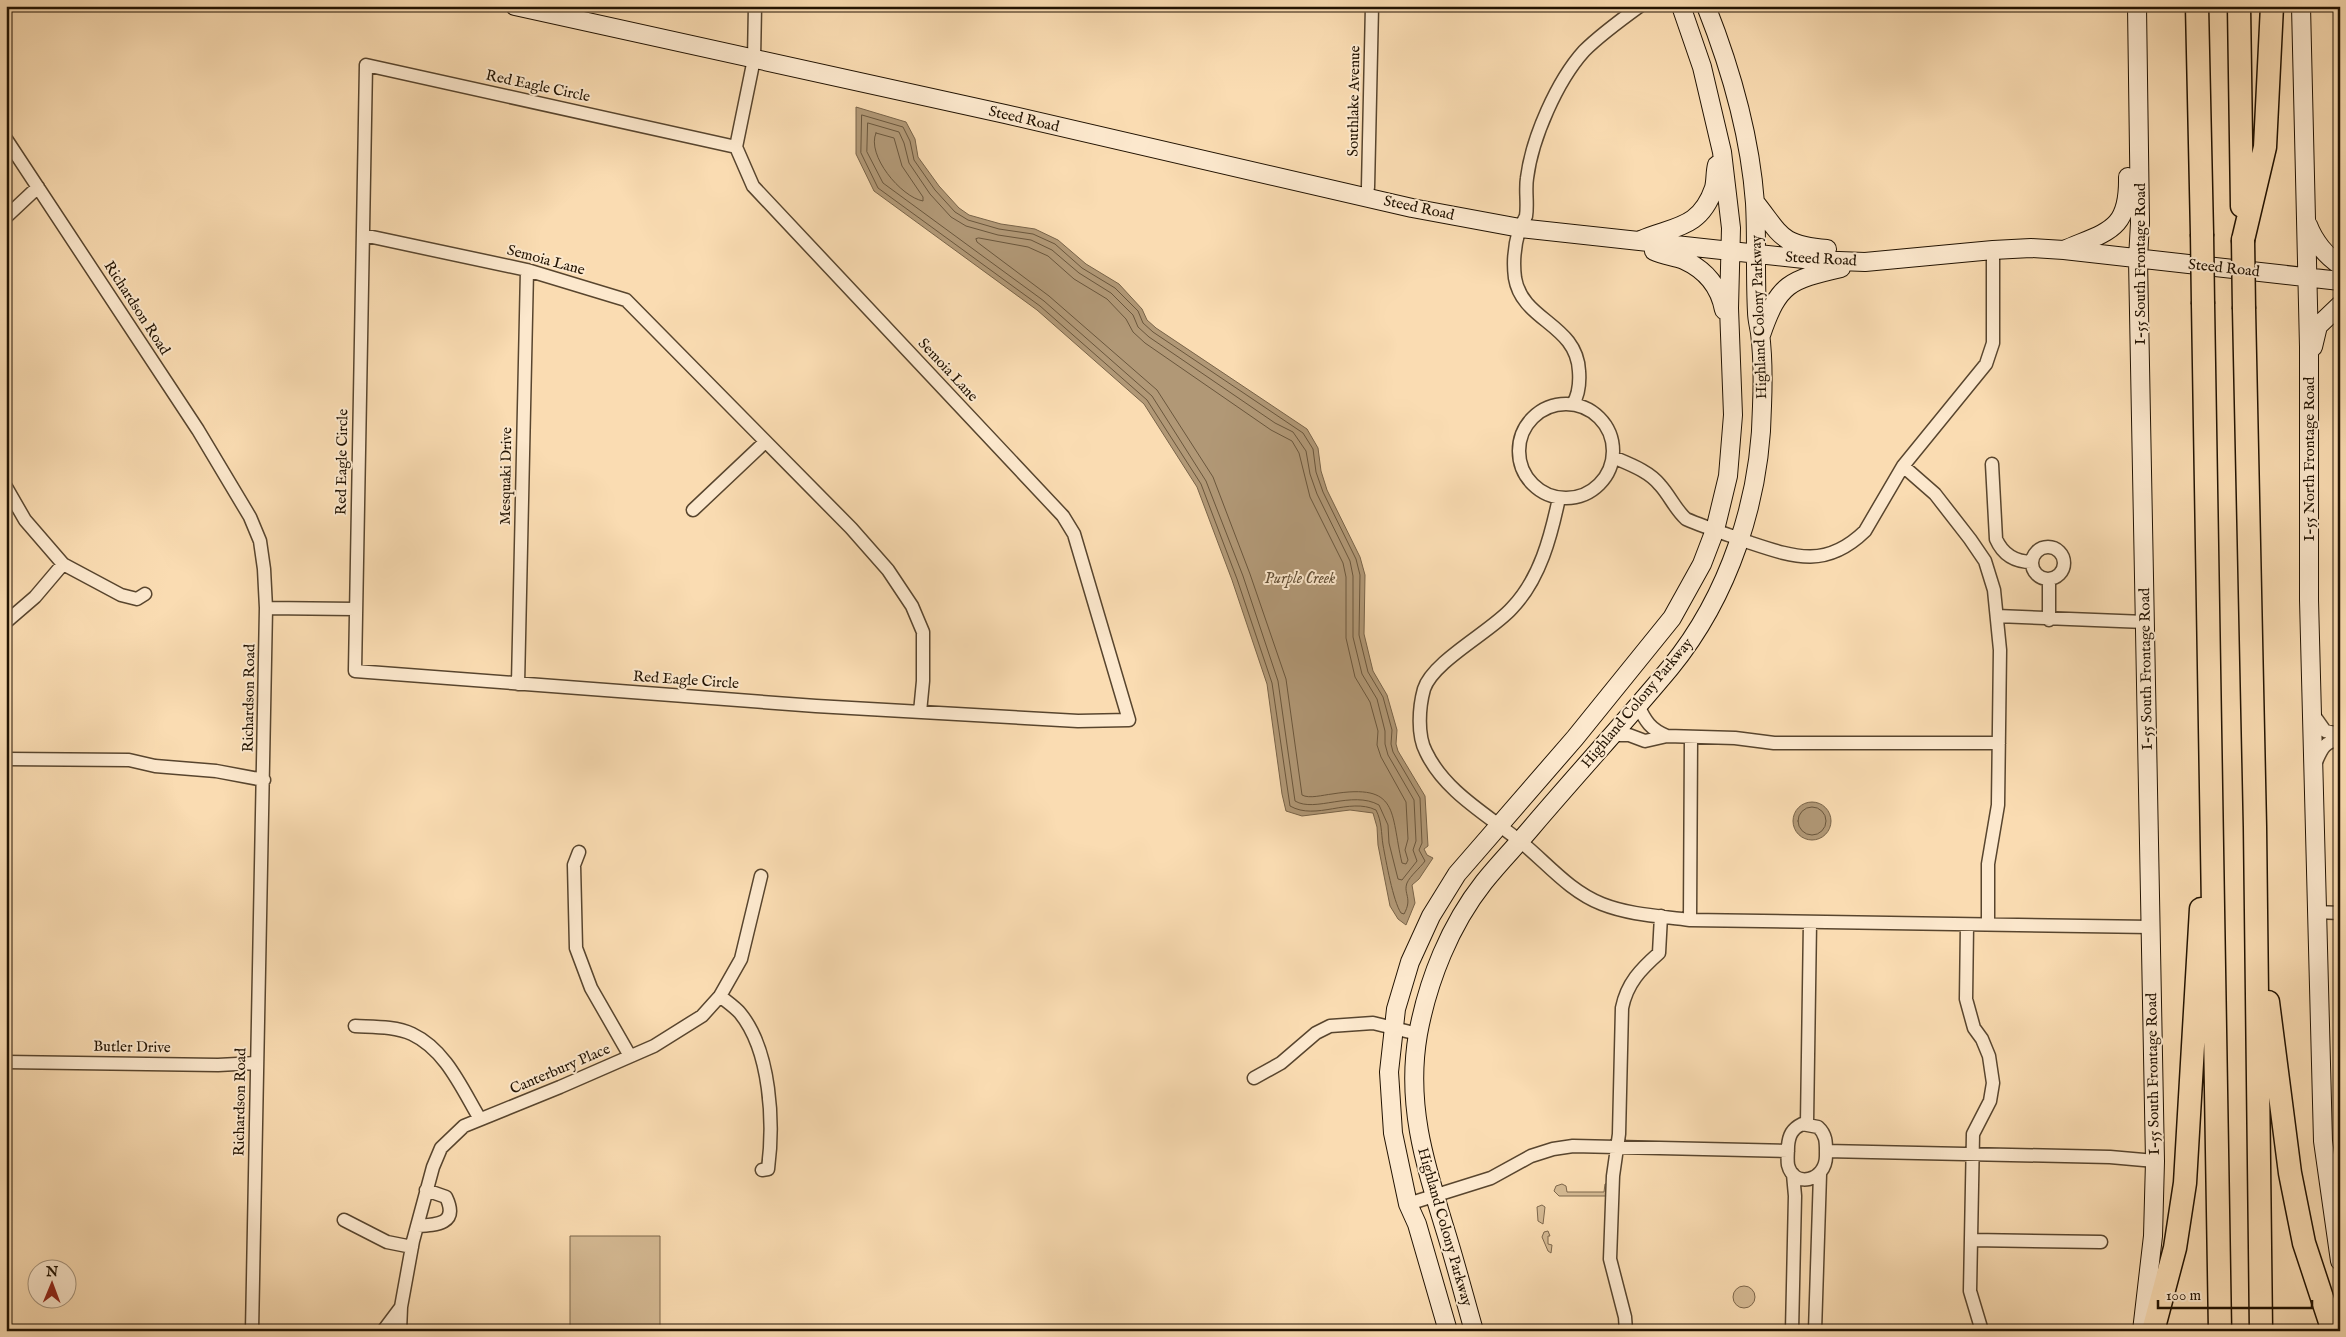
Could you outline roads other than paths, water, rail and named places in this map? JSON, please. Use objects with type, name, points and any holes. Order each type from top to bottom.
[{"type":"highway","points":[[2198,6],[2220,1331]]},
{"type":"highway","points":[[2239,6],[2255,827],[2260,1331]]},
{"type":"highway","points":[[2243,240],[2265,147],[2272,6]]},
{"type":"highway","points":[[2153,1331],[2175,1248],[2185,1183],[2201,913],[2210,696]]},
{"type":"highway","points":[[2255,827],[2268,1004],[2290,1173],[2304,1243],[2333,1331]]},
{"type":"street","name":"Steed Road","points":[[515,6],[1366,196],[1412,208],[1520,228],[1757,255],[1865,262],[1993,250],[2031,248],[2064,250],[2340,281]]},
{"type":"street","points":[[736,147],[754,59],[755,6]]},
{"type":"street","name":"Southlake Avenue","points":[[1366,196],[1372,6]]},
{"type":"street","points":[[1573,404],[1578,395],[1580,379],[1579,366],[1571,343],[1554,325],[1534,312],[1522,298],[1516,279],[1515,260],[1520,228],[1526,216],[1527,178],[1533,152],[1560,85],[1584,51],[1640,6]]},
{"type":"street","name":"Highland Colony Parkway","points":[[1448,1331],[1418,1224],[1408,1204],[1393,1133],[1389,1072],[1393,1029],[1402,988],[1426,924],[1457,874],[1497,825],[1575,738],[1653,645],[1672,618],[1690,588],[1715,530],[1728,476],[1733,416],[1729,334],[1729,251],[1731,228],[1722,152],[1702,67],[1681,6]]},
{"type":"street","name":"Highland Colony Parkway","points":[[1474,1331],[1423,1160],[1416,1117],[1415,1063],[1418,1034],[1438,963],[1460,919],[1483,882],[1638,705],[1692,638],[1724,579],[1739,539],[1754,485],[1760,442],[1761,335],[1757,314],[1755,202],[1748,144],[1734,91],[1706,6]]},
{"type":"street","name":"I-55 South Frontage Road","points":[[2137,6],[2140,222],[2138,259],[2155,1161],[2153,1236],[2142,1331]]},
{"type":"street","name":"I-55 North Frontage Road","points":[[2302,6],[2309,362],[2309,600],[2316,912],[2323,1141],[2340,1261]]},
{"type":"street","name":"Red Eagle Circle","points":[[736,147],[366,65],[354,672],[920,712],[1078,721]]},
{"type":"street","points":[[2064,250],[2109,231],[2118,224],[2125,211],[2128,199],[2128,165],[2138,120]]},
{"type":"street","name":"Richardson Road","points":[[6,139],[198,430],[250,517],[260,541],[266,608],[252,1331]]},
{"type":"street","name":"Semoia Lane","points":[[736,147],[753,186],[1063,516],[1074,534],[1129,720],[1078,721]]},
{"type":"street","points":[[1636,242],[1658,233],[1678,229],[1694,219],[1706,204],[1714,186],[1716,168],[1722,152]]},
{"type":"street","points":[[6,217],[38,187]]},
{"type":"street","points":[[1755,202],[1787,242],[1806,247],[1840,251],[1865,262]]},
{"type":"street","points":[[2306,221],[2321,247],[2332,260],[2340,265]]},
{"type":"street","name":"Semoia Lane","points":[[363,235],[527,270],[626,300],[765,442]]},
{"type":"street","points":[[1636,242],[1665,256],[1683,259],[1706,273],[1721,296],[1729,334]]},
{"type":"street","points":[[1613,457],[1654,479],[1675,509],[1686,520],[1800,558],[1827,555],[1838,551],[1856,540],[1871,523],[1903,466],[1986,364],[1993,343],[1993,250]]},
{"type":"street","points":[[1761,335],[1778,295],[1791,282],[1808,274],[1865,262]]},
{"type":"street","name":"Mesquaki Drive","points":[[518,684],[527,270]]},
{"type":"street","points":[[2309,362],[2318,326],[2340,305]]},
{"type":"street","points":[[1573,404],[1594,413],[1608,427],[1613,447],[1613,457],[1608,476],[1594,490],[1569,499],[1559,498],[1540,490],[1525,476],[1521,466],[1521,436],[1530,420],[1538,413],[1557,405],[1573,404]]},
{"type":"street","points":[[693,510],[765,442],[851,528],[888,570],[912,606],[922,632],[923,681],[920,712]]},
{"type":"street","points":[[1992,464],[1996,539],[2002,549],[2013,559],[2019,562],[2032,562]]},
{"type":"street","points":[[1903,466],[1935,494],[1985,561],[1991,579],[2000,650],[1997,823],[1988,864],[1988,923]]},
{"type":"street","points":[[6,487],[25,520],[63,564],[121,595],[137,599],[145,594]]},
{"type":"street","points":[[1559,498],[1553,528],[1539,568],[1522,595],[1512,608],[1443,663],[1424,688],[1419,720],[1425,751],[1442,778],[1497,825],[1520,841],[1571,886],[1585,896],[1618,909],[1690,920],[1967,925],[1988,923],[2151,927]]},
{"type":"street","points":[[2051,547],[2060,552],[2064,568],[2058,576],[2049,579],[2038,576],[2032,562],[2036,552],[2040,549],[2051,547]]},
{"type":"street","points":[[6,622],[35,597],[63,564]]},
{"type":"street","points":[[2048,620],[2049,579]]},
{"type":"street","points":[[266,608],[355,609]]},
{"type":"street","points":[[1997,616],[2048,620],[2146,622]]},
{"type":"street","points":[[1638,705],[1644,718],[1654,731],[1667,736]]},
{"type":"street","points":[[2312,714],[2325,731],[2340,734]]},
{"type":"street","points":[[1612,735],[1630,735],[1645,741],[1667,736],[1735,738],[1774,743],[1999,742]]},
{"type":"street","points":[[1690,920],[1691,737]]},
{"type":"street","points":[[2314,767],[2322,746],[2328,742],[2340,740]]},
{"type":"street","points":[[6,759],[129,760],[155,766],[216,771],[264,780]]},
{"type":"street","points":[[579,852],[574,865],[576,948],[590,988],[630,1056]]},
{"type":"street","name":"Canterbury Place","points":[[400,1331],[401,1307],[412,1247],[426,1190],[441,1148],[464,1126],[654,1046],[702,1016],[720,996],[741,959],[762,876]]},
{"type":"street","points":[[2316,912],[2340,913]]},
{"type":"street","points":[[1626,1331],[1625,1317],[1610,1258],[1612,1176],[1617,1148],[1622,1008],[1624,998],[1639,971],[1659,953],[1661,916]]},
{"type":"street","points":[[1808,1123],[1810,922]]},
{"type":"street","points":[[1967,925],[1966,998],[1974,1028],[1982,1039],[1989,1056],[1993,1083],[1990,1101],[1973,1134],[1970,1291],[1982,1331]]},
{"type":"street","points":[[720,996],[740,1014],[765,1066],[771,1111],[770,1158],[768,1169],[762,1170]]},
{"type":"street","points":[[1254,1078],[1281,1063],[1316,1033],[1330,1026],[1373,1023],[1418,1034]]},
{"type":"street","points":[[355,1026],[384,1028],[411,1034],[437,1050],[480,1119]]},
{"type":"street","name":"Butler Drive","points":[[6,1062],[218,1065],[257,1063]]},
{"type":"street","points":[[1792,1331],[1795,1196],[1793,1174],[1788,1164],[1788,1151],[1792,1131],[1796,1127],[1808,1123],[1822,1130],[1826,1140],[1825,1163],[1820,1174],[1815,1331]]},
{"type":"street","points":[[1408,1204],[1491,1178],[1532,1156],[1553,1149],[1574,1146],[1788,1151]]},
{"type":"street","points":[[1826,1151],[2110,1157],[2155,1161]]},
{"type":"street","points":[[1793,1174],[1806,1179],[1820,1174]]},
{"type":"street","points":[[417,1226],[438,1225],[448,1218],[450,1213],[450,1204],[446,1197],[426,1190]]},
{"type":"street","points":[[344,1220],[387,1242],[412,1247]]},
{"type":"street","points":[[1972,1240],[2101,1242]]},
{"type":"street","name":"Canterbury Place","points":[[383,1331],[401,1307]]},
{"type":"water","name":"Purple Creek","points":[[856,107],[906,122],[915,139],[918,157],[939,186],[959,208],[969,215],[1001,224],[1035,229],[1058,240],[1086,264],[1119,284],[1142,309],[1147,320],[1156,328],[1307,429],[1318,448],[1321,471],[1327,490],[1360,557],[1365,575],[1364,634],[1373,671],[1387,695],[1397,730],[1396,744],[1398,751],[1425,796],[1428,846],[1424,849],[1427,855],[1433,858],[1419,879],[1412,885],[1415,903],[1406,925],[1398,919],[1390,906],[1373,813],[1350,810],[1302,816],[1286,811],[1267,684],[1232,580],[1197,487],[1144,404],[1037,310],[874,191],[856,154]]},
{"type":"water","points":[[1812,802],[1825,808],[1831,821],[1825,834],[1812,840],[1799,834],[1793,821],[1799,808]]}]
